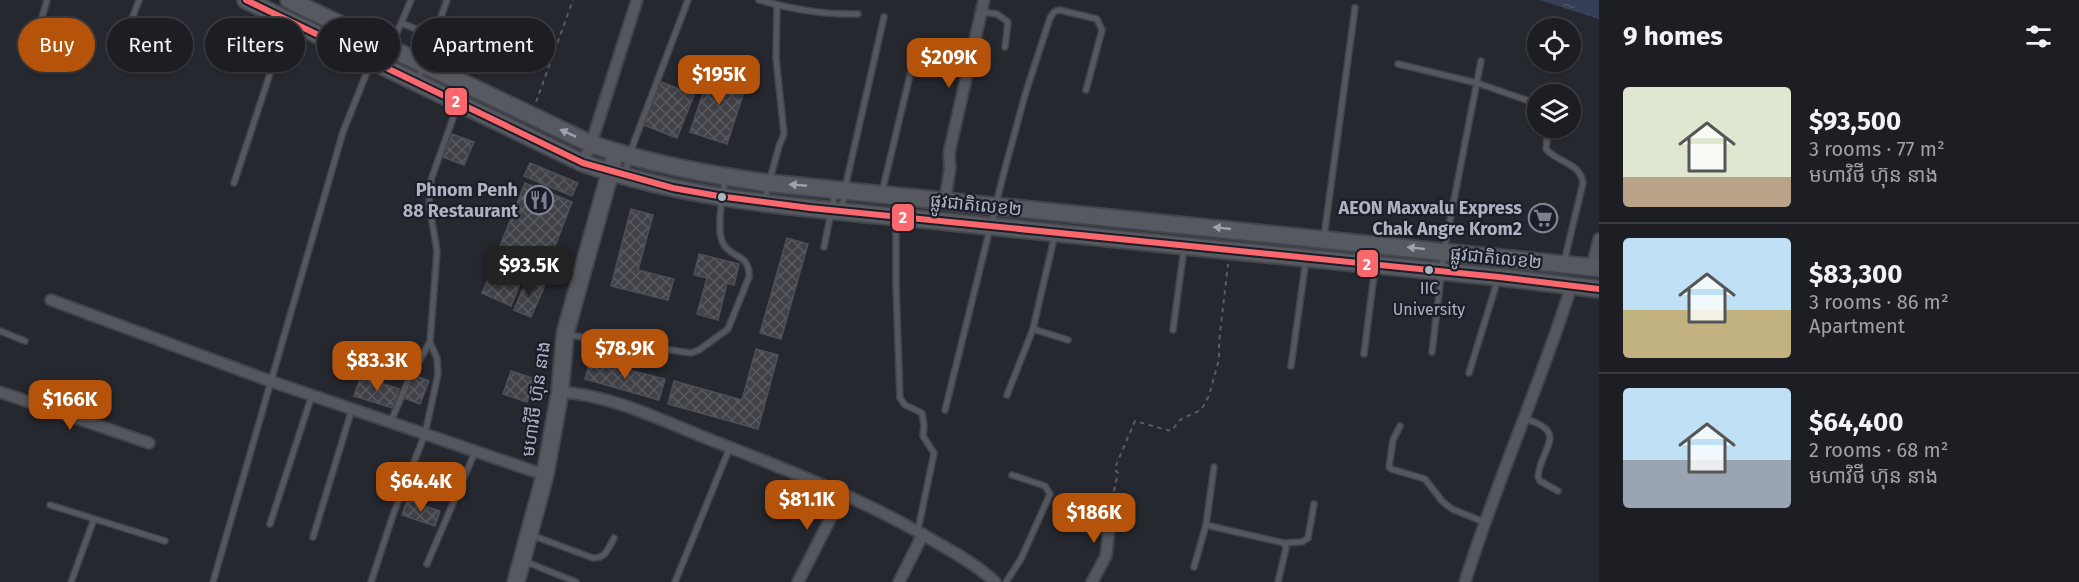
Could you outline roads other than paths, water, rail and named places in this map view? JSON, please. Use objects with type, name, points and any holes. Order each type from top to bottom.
[{"type":"main road","name":"ផ្លូវជាតិលេខ២","points":[[246,0],[282,18]]},
{"type":"main road","name":"ផ្លូវជាតិលេខ២","points":[[290,0],[328,18]]},
{"type":"main road","name":"ផ្លូវជាតិលេខ២","points":[[395,72],[584,163],[617,174],[722,198],[1599,289]]},
{"type":"main road","name":"ផ្លូវជាតិលេខ២","points":[[441,72],[591,144],[623,154],[726,177],[1595,267]]},
{"type":"main road","name":"មហាវិថី ហ៊ុន នាង","points":[[516,582],[545,476],[560,392],[565,334],[623,154]]},
{"type":"main road","points":[[1112,238],[1116,217]]},
{"type":"main road","points":[[1268,254],[1271,233]]},
{"type":"street","points":[[584,163],[637,0]]},
{"type":"street","points":[[945,200],[950,168],[949,153],[984,0]]},
{"type":"street","points":[[1595,267],[1599,239]]},
{"type":"street","points":[[1465,582],[1484,522],[1526,419],[1571,287]]},
{"type":"street","points":[[51,300],[270,381],[545,476]]},
{"type":"street","points":[[0,392],[149,443]]},
{"type":"street","points":[[560,392],[584,394],[628,408],[843,494],[920,532],[982,570],[995,582]]},
{"type":"street","points":[[798,582],[843,494]]},
{"type":"street","points":[[1092,582],[1106,556],[1111,511]]},
{"type":"street","points":[[899,582],[920,532]]},
{"type":"lane","points":[[42,18],[47,0]]},
{"type":"lane","points":[[132,18],[139,0]]},
{"type":"lane","points":[[400,28],[411,0]]},
{"type":"lane","points":[[441,18],[447,0]]},
{"type":"lane","points":[[623,154],[688,0]]},
{"type":"lane","points":[[759,0],[837,15],[858,14]]},
{"type":"lane","points":[[764,202],[784,134],[776,58],[777,5]]},
{"type":"lane","points":[[1324,239],[1355,8]]},
{"type":"lane","points":[[945,410],[1025,95],[1053,12],[1059,10],[1097,19],[1100,24],[1102,30],[1086,90]]},
{"type":"lane","points":[[981,12],[997,14],[1008,22],[1005,47]]},
{"type":"lane","points":[[824,247],[837,211],[884,17]]},
{"type":"lane","points":[[402,23],[412,28]]},
{"type":"lane","points":[[1431,352],[1444,251],[1481,61]]},
{"type":"lane","points":[[1398,64],[1477,83],[1527,100]]},
{"type":"lane","points":[[882,193],[911,71]]},
{"type":"lane","points":[[234,183],[271,72]]},
{"type":"lane","points":[[213,582],[344,132],[373,72]]},
{"type":"lane","points":[[416,82],[420,72]]},
{"type":"lane","points":[[391,421],[410,377],[430,342],[436,251],[429,204],[431,180],[458,103]]},
{"type":"lane","points":[[1548,138],[1546,149],[1552,156],[1574,166],[1582,175],[1583,183],[1563,264]]},
{"type":"lane","points":[[565,334],[691,353],[699,350],[728,329],[749,277],[749,269],[746,263],[724,246],[719,232],[726,177]]},
{"type":"lane","points":[[837,211],[841,189]]},
{"type":"lane","points":[[896,216],[900,398],[905,405],[922,413],[923,436],[934,453],[920,532]]},
{"type":"lane","points":[[1007,395],[1033,329],[1055,232]]},
{"type":"lane","points":[[1173,330],[1184,245]]},
{"type":"lane","points":[[1292,366],[1306,258]]},
{"type":"lane","points":[[1364,354],[1375,265]]},
{"type":"lane","points":[[1469,373],[1499,277]]},
{"type":"lane","points":[[1033,329],[1068,340]]},
{"type":"lane","points":[[0,331],[25,341]]},
{"type":"lane","points":[[371,582],[393,515],[425,434],[438,374],[437,358],[430,342]]},
{"type":"lane","points":[[270,524],[312,395]]},
{"type":"lane","points":[[313,537],[352,409]]},
{"type":"lane","points":[[1526,419],[1540,424],[1549,432],[1547,451],[1538,477],[1540,481],[1558,491]]},
{"type":"lane","points":[[1400,426],[1393,440],[1389,467],[1425,479],[1443,501],[1452,508],[1484,522]]},
{"type":"lane","points":[[675,582],[730,447]]},
{"type":"lane","points":[[427,564],[475,452]]},
{"type":"lane","points":[[1194,567],[1206,525],[1214,467]]},
{"type":"lane","points":[[1006,582],[1022,559],[1050,494],[1046,486],[1012,475]]},
{"type":"lane","points":[[1206,525],[1284,543],[1302,542],[1308,538],[1314,504]]},
{"type":"lane","points":[[50,505],[165,541]]},
{"type":"lane","points":[[71,582],[94,519]]},
{"type":"lane","points":[[530,534],[593,558],[600,558],[606,554],[614,538]]},
{"type":"lane","points":[[1278,582],[1286,548],[1284,543]]},
{"type":"lane","points":[[523,560],[576,582]]},
{"type":"water","points":[[1539,0],[1599,0],[1599,19]]},
{"type":"place","name":"Phnom Penh 88 Restaurant","points":[[539,200]]},
{"type":"place","name":"AEON Maxvalu Express Chak Angre Krom2","points":[[1543,218]]},
{"type":"place","name":"IIC University","points":[[1429,270]]}]
